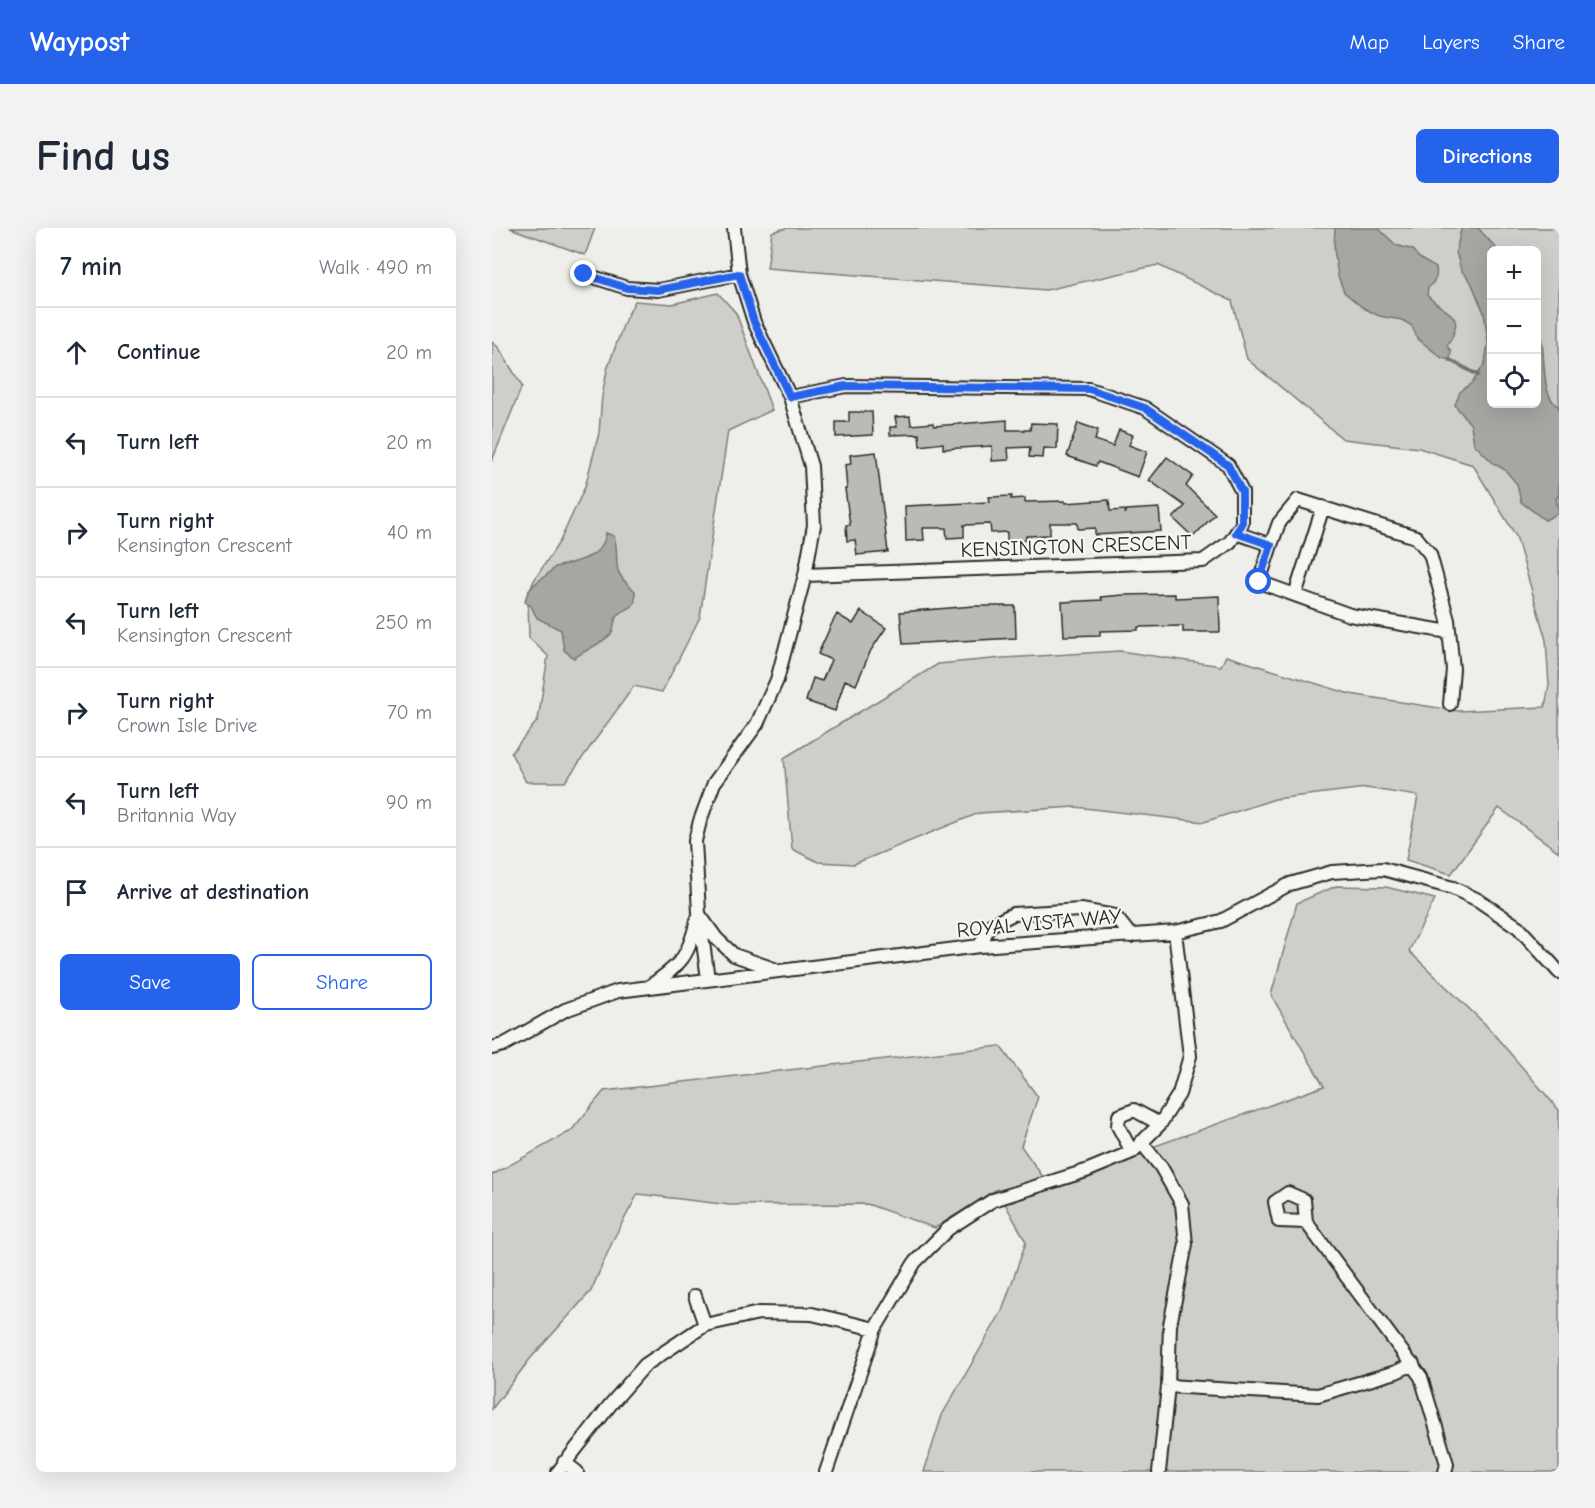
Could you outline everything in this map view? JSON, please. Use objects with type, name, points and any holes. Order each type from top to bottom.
[{"type":"street","points":[[708,979],[699,913],[695,841],[714,783],[758,724],[777,680],[805,575],[814,525],[811,466],[790,397],[754,322],[739,274],[734,228]]},
{"type":"street","points":[[584,274],[627,288],[658,290],[739,274]]},
{"type":"street","points":[[790,397],[846,386],[1089,389],[1145,408],[1228,465],[1242,492],[1242,524],[1236,533],[1271,545]]},
{"type":"street","points":[[1449,632],[1350,615],[1259,582],[1279,523],[1298,500],[1416,537],[1430,554],[1448,620],[1453,669],[1450,704]]},
{"type":"street","points":[[1294,595],[1323,507]]},
{"type":"street","name":"KENSINGTON CRESCENT","points":[[805,575],[1203,561],[1230,543],[1236,533]]},
{"type":"street","name":"ROYAL VISTA WAY","points":[[492,1048],[503,1045],[565,1010],[618,991],[980,946],[1175,932],[1221,921],[1290,884],[1332,872],[1383,869],[1453,888],[1478,900],[1518,927],[1559,972]]},
{"type":"street","points":[[980,946],[989,926],[1013,914],[1082,910],[1115,916],[1131,936]]},
{"type":"street","points":[[699,913],[716,938],[734,955],[778,970]]},
{"type":"street","points":[[649,987],[674,969],[691,947],[699,913]]},
{"type":"street","points":[[826,1472],[875,1329],[915,1262],[948,1229],[993,1200],[1086,1171],[1132,1152],[1160,1124],[1179,1094],[1190,1056],[1175,932]]},
{"type":"street","points":[[1132,1152],[1118,1126],[1119,1116],[1134,1110],[1160,1124]]},
{"type":"street","points":[[1141,1142],[1161,1167],[1182,1204],[1186,1244],[1170,1325],[1168,1386],[1159,1472]]},
{"type":"street","points":[[1306,1222],[1421,1377],[1447,1464],[1446,1472]]},
{"type":"street","points":[[695,1296],[705,1325]]},
{"type":"street","points":[[577,1472],[561,1467],[645,1365],[705,1325],[759,1313],[812,1314],[875,1329]]},
{"type":"street","points":[[1168,1386],[1318,1395],[1396,1372],[1413,1364]]},
{"type":"shaded area","points":[[510,228],[595,228],[585,255]]},
{"type":"shaded area","points":[[786,228],[1559,228],[1559,852],[1499,808],[1451,874],[1406,860],[1418,796],[1366,788],[1275,799],[1204,822],[1075,807],[979,813],[854,864],[818,862],[792,849],[784,758],[938,664],[1120,651],[1221,666],[1226,656],[1350,694],[1458,711],[1545,707],[1549,685],[1546,640],[1516,536],[1473,465],[1419,448],[1343,439],[1247,359],[1232,301],[1158,265],[1046,290],[767,268],[772,232]]},
{"type":"shaded area","points":[[1335,228],[1378,228],[1396,245],[1413,250],[1420,259],[1436,268],[1436,276],[1428,288],[1427,295],[1455,320],[1456,326],[1447,346],[1451,351],[1450,360],[1442,358],[1417,338],[1412,326],[1402,320],[1379,316],[1362,307],[1344,292],[1338,276],[1334,249]]},
{"type":"shaded area","points":[[1478,228],[1494,246],[1487,246],[1487,335],[1484,313],[1471,282],[1461,270],[1456,252],[1461,229]]},
{"type":"shaded area","points":[[718,293],[736,313],[772,410],[728,431],[700,617],[662,692],[634,686],[565,782],[526,782],[511,753],[538,720],[548,656],[529,638],[528,601],[533,582],[560,541],[585,487],[599,433],[607,370],[625,320],[635,301],[672,304]]},
{"type":"shaded area","points":[[1541,340],[1548,392],[1552,401],[1559,407],[1559,494],[1556,499],[1559,513],[1545,520],[1521,502],[1517,484],[1505,470],[1493,463],[1474,444],[1471,425],[1455,405],[1460,392],[1473,382],[1485,363],[1487,349],[1487,408],[1541,408]]},
{"type":"shaded area","points":[[492,342],[499,348],[522,386],[492,461]]},
{"type":"shaded area","points":[[606,533],[614,536],[618,571],[635,591],[633,606],[617,616],[608,637],[574,658],[564,650],[561,630],[537,618],[531,606],[525,602],[526,596],[533,586],[555,567],[580,561],[594,553],[600,548]]},
{"type":"shaded area","points":[[1336,886],[1386,887],[1435,899],[1409,951],[1485,1024],[1559,1110],[1559,1472],[924,1472],[942,1415],[1002,1311],[1026,1242],[997,1189],[935,1228],[867,1204],[730,1205],[638,1194],[614,1238],[591,1291],[530,1359],[492,1409],[492,1175],[571,1131],[604,1091],[1000,1046],[1038,1097],[1021,1146],[1048,1184],[1324,1086],[1271,995],[1297,903]]},
{"type":"building","points":[[849,412],[872,412],[873,435],[836,437],[836,422],[849,422]]},
{"type":"building","points":[[910,416],[911,425],[933,423],[934,426],[1007,420],[1007,430],[1030,430],[1031,423],[1058,424],[1057,449],[1044,448],[1043,458],[1029,457],[1030,447],[1008,448],[1009,460],[992,461],[992,446],[943,449],[943,443],[920,446],[919,434],[890,435],[890,427],[897,427],[895,417]]},
{"type":"building","points":[[1078,423],[1098,430],[1095,440],[1113,446],[1119,430],[1133,435],[1129,445],[1147,452],[1138,477],[1098,462],[1096,466],[1067,456]]},
{"type":"building","points":[[876,452],[888,552],[857,555],[855,540],[847,541],[846,525],[850,525],[845,489],[847,489],[845,465],[851,464],[850,455]]},
{"type":"building","points":[[1167,457],[1193,476],[1186,486],[1215,514],[1193,537],[1173,518],[1185,506],[1149,480]]},
{"type":"building","points":[[1012,496],[1011,499],[1025,498],[1025,502],[1065,501],[1065,503],[1109,500],[1110,511],[1126,510],[1125,514],[1127,510],[1159,508],[1161,531],[1095,535],[1095,528],[1078,529],[1077,523],[1050,523],[1050,535],[1026,536],[1026,540],[1007,541],[1007,532],[991,533],[990,524],[964,525],[964,537],[947,538],[946,528],[923,528],[924,540],[906,541],[905,506],[990,502],[989,497]]},
{"type":"building","points":[[1175,594],[1175,598],[1219,596],[1220,632],[1183,632],[1183,626],[1138,627],[1138,630],[1100,631],[1100,635],[1064,636],[1062,602],[1102,600],[1101,597],[1123,595]]},
{"type":"building","points":[[974,606],[1015,606],[1016,638],[903,644],[900,612]]},
{"type":"building","points":[[861,611],[886,628],[871,650],[856,685],[845,680],[835,711],[806,701],[813,678],[822,681],[831,660],[818,654],[837,614],[853,624]]},
{"type":"waterway","points":[[1450,360],[1478,375]]},
{"type":"route","points":[[584,274],[627,288],[658,290],[739,274],[754,322],[790,397],[846,386],[1089,389],[1145,408],[1228,465],[1242,492],[1242,524],[1236,533],[1271,545],[1259,582]]}]
